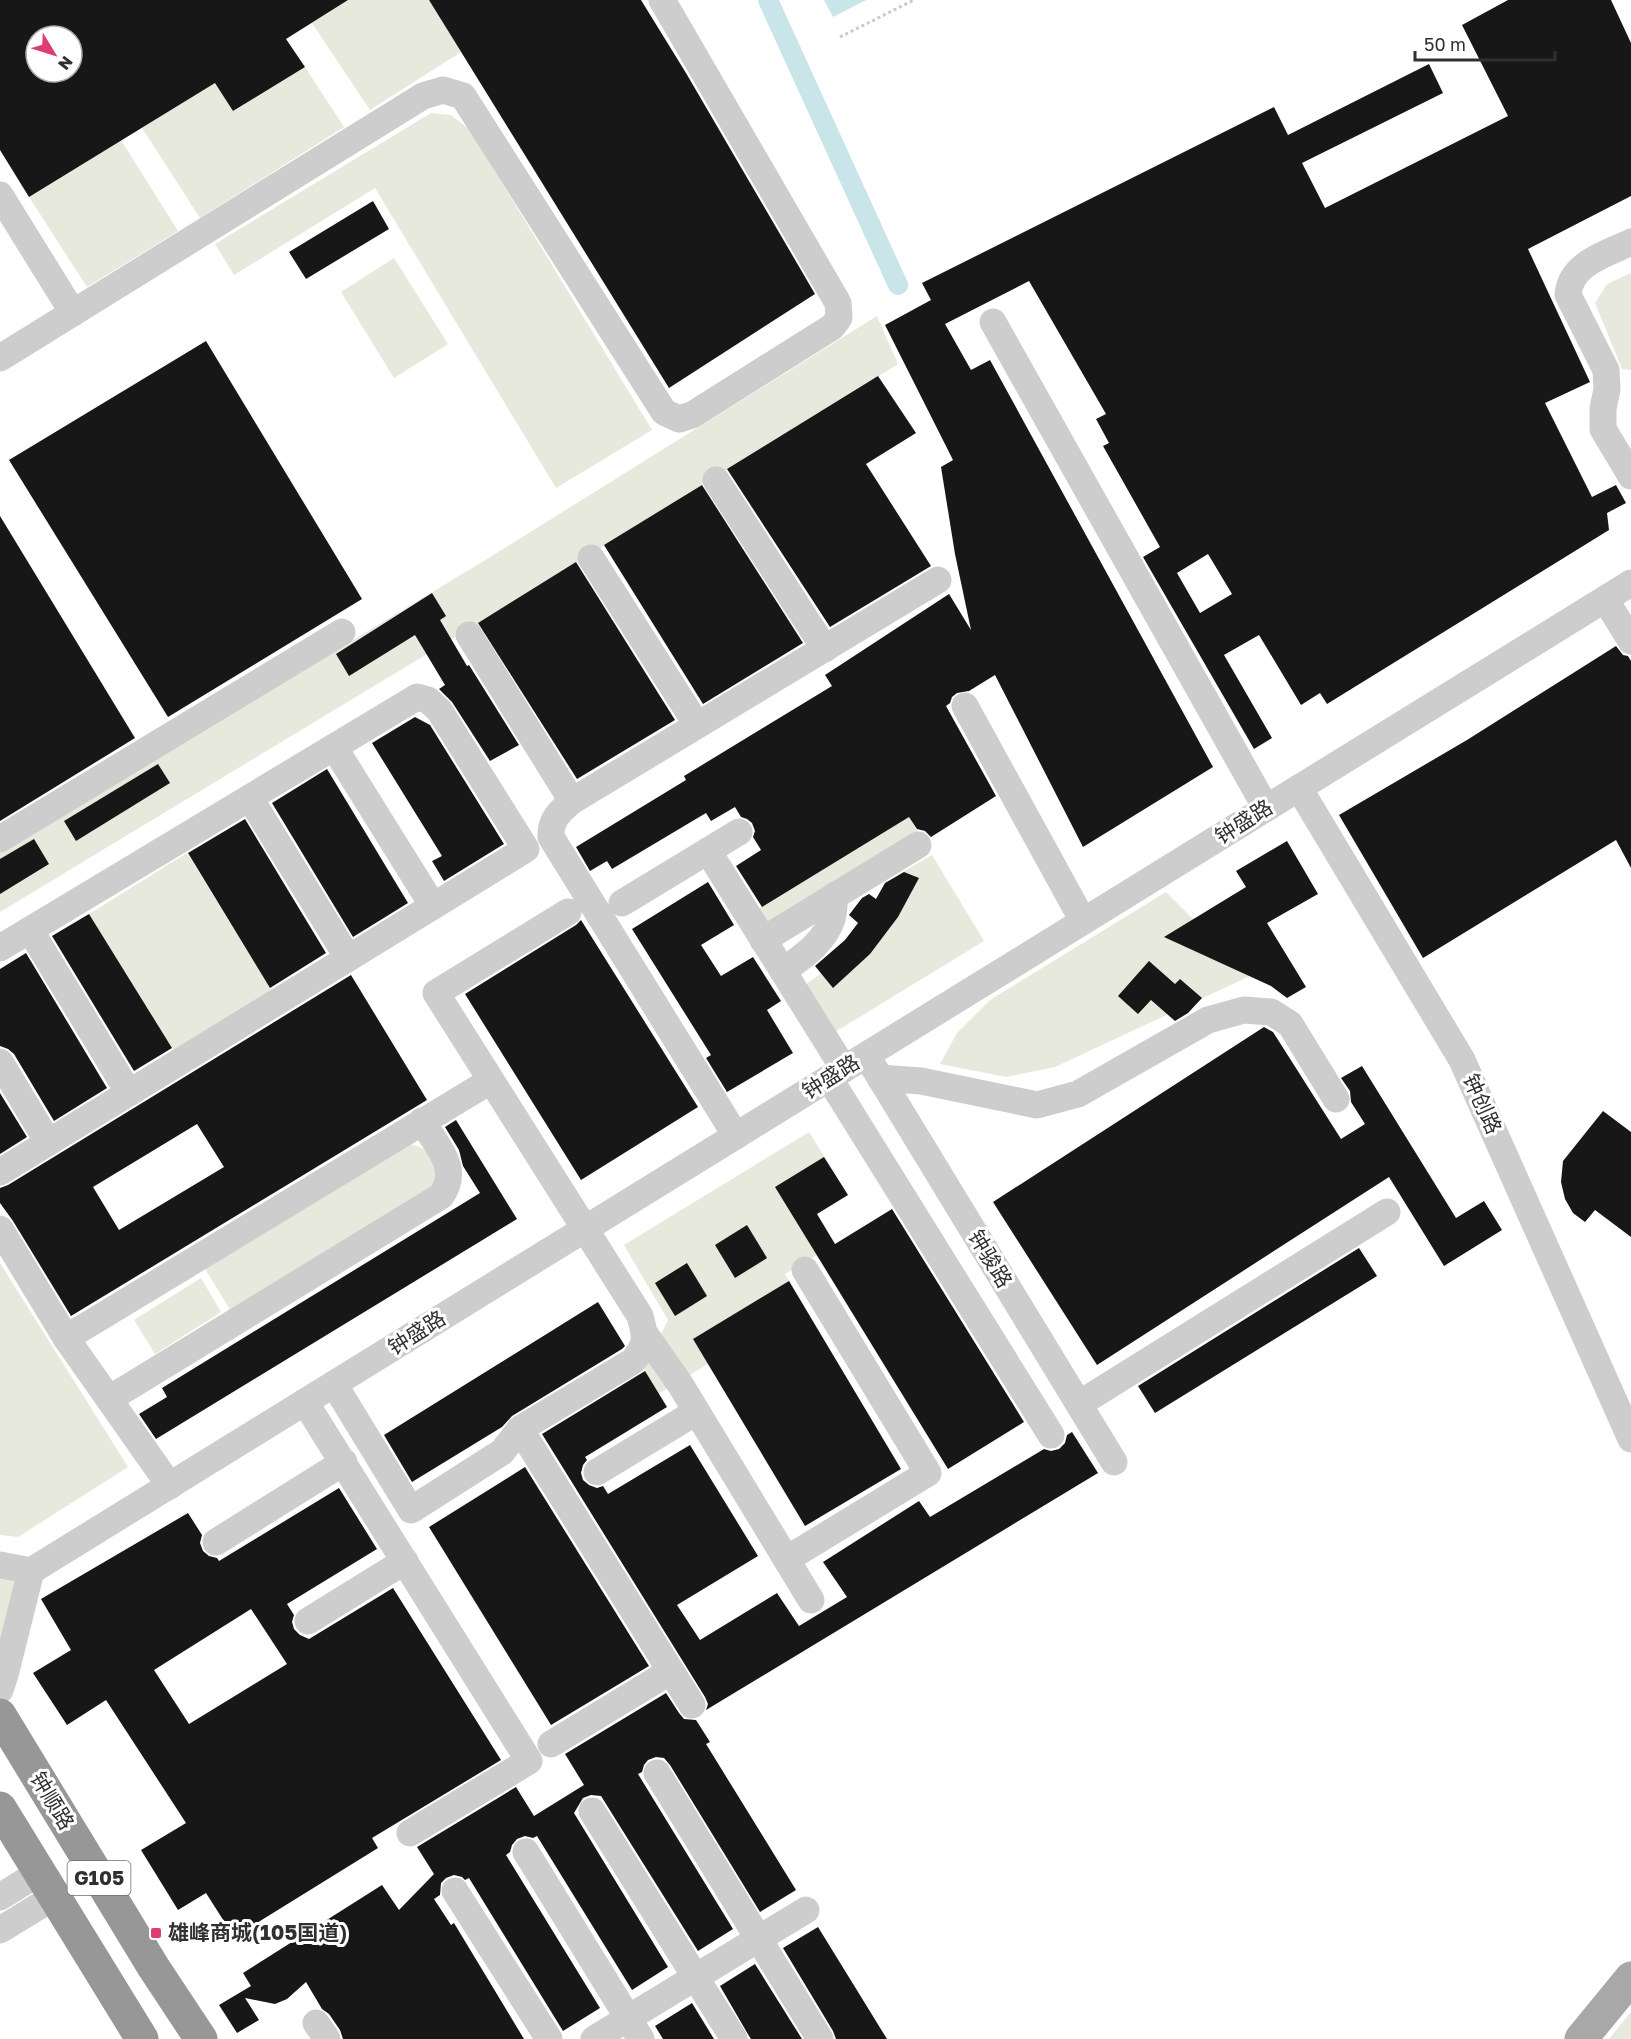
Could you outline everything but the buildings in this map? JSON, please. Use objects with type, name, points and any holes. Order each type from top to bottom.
[{"type":"highway","name":"钟顺路","points":[[0,1715],[154,1968],[201,2039]]},
{"type":"highway","name":"G105","points":[[0,1808],[142,2039]]},
{"type":"main road","points":[[1581,2039],[1631,1978]]},
{"type":"street","points":[[0,358],[423,96],[443,90],[463,96],[664,412],[679,419],[692,414],[832,327],[839,318],[838,303],[662,0]]},
{"type":"street","points":[[0,195],[73,313]]},
{"type":"street","points":[[1628,464],[1603,429],[1607,389],[1606,370],[1568,295],[1569,283],[1581,267],[1631,242]]},
{"type":"street","points":[[993,322],[1266,808]]},
{"type":"street","points":[[717,480],[825,649]]},
{"type":"street","points":[[591,558],[697,725]]},
{"type":"street","points":[[736,1136],[551,837],[551,828],[555,817],[572,801],[938,580]]},
{"type":"street","name":"钟盛路","points":[[31,1571],[1631,583]]},
{"type":"street","points":[[1605,599],[1631,641]]},
{"type":"street","points":[[0,838],[342,632]]},
{"type":"street","points":[[469,635],[572,801]]},
{"type":"street","points":[[0,948],[417,697],[428,700],[439,710],[526,849],[0,1172]]},
{"type":"street","points":[[965,706],[1083,921]]},
{"type":"street","points":[[334,747],[433,906]]},
{"type":"street","name":"钟创路","points":[[1299,788],[1462,1060],[1631,1439]]},
{"type":"street","points":[[250,798],[348,958]]},
{"type":"street","points":[[622,903],[739,832]]},
{"type":"street","points":[[763,940],[918,845]]},
{"type":"street","points":[[708,851],[846,1068],[1051,1435]]},
{"type":"street","points":[[783,971],[805,955],[822,938],[832,919],[835,896]]},
{"type":"street","points":[[334,1384],[411,1510],[502,1452],[520,1429],[633,1361],[643,1350],[645,1334],[640,1316],[436,993],[568,912]]},
{"type":"street","points":[[30,930],[129,1093]]},
{"type":"street","points":[[880,1078],[921,1081],[1037,1105],[1078,1094],[1208,1020],[1244,1010],[1271,1012],[1290,1024],[1336,1099]]},
{"type":"street","points":[[0,1062],[48,1142]]},
{"type":"street","name":"钟骏路","points":[[846,1068],[880,1078],[1114,1462]]},
{"type":"street","points":[[66,1338],[490,1081]]},
{"type":"street","points":[[109,1399],[441,1196],[448,1186],[450,1173],[447,1162],[422,1121]]},
{"type":"street","points":[[1079,1404],[1387,1212]]},
{"type":"street","points":[[0,1229],[66,1338],[170,1486]]},
{"type":"street","points":[[787,1559],[928,1473],[805,1270]]},
{"type":"street","points":[[645,1334],[661,1354],[811,1600]]},
{"type":"street","points":[[305,1402],[529,1761],[410,1833]]},
{"type":"street","points":[[597,1472],[696,1412]]},
{"type":"street","points":[[520,1429],[692,1704]]},
{"type":"street","points":[[216,1542],[344,1462]]},
{"type":"street","points":[[308,1621],[405,1561]]},
{"type":"street","points":[[0,1565],[31,1571],[6,1675],[0,1690]]},
{"type":"street","points":[[552,1744],[671,1671]]},
{"type":"street","points":[[657,1773],[820,2039]]},
{"type":"street","points":[[592,1811],[734,2039]]},
{"type":"street","points":[[526,1852],[634,2029]]},
{"type":"street","points":[[0,1897],[47,1885]]},
{"type":"street","points":[[0,1930],[47,1885]]},
{"type":"street","points":[[455,1891],[549,2039]]},
{"type":"street","points":[[594,2039],[634,2029],[696,1977],[806,1910]]},
{"type":"path","points":[[840,37],[914,0]]},
{"type":"shaded area","points":[[348,0],[429,0],[461,52],[370,110],[312,23]]},
{"type":"shaded area","points":[[305,67],[344,127],[200,218],[142,128],[215,83],[234,111]]},
{"type":"shaded area","points":[[431,113],[451,115],[470,130],[652,430],[556,488],[375,188],[234,275],[215,244]]},
{"type":"shaded area","points":[[121,140],[178,231],[87,287],[29,197]]},
{"type":"shaded area","points":[[394,258],[448,344],[394,378],[341,292]]},
{"type":"shaded area","points":[[1631,273],[1631,370],[1622,369],[1595,303],[1607,284]]},
{"type":"shaded area","points":[[877,316],[898,364],[475,625],[0,912],[0,853],[487,559]]},
{"type":"shaded area","points":[[909,817],[919,833],[767,927],[757,910]]},
{"type":"shaded area","points":[[187,853],[274,995],[177,1056],[89,914]]},
{"type":"shaded area","points":[[932,855],[984,941],[835,1032],[805,985],[838,961],[876,915],[899,874]]},
{"type":"shaded area","points":[[1166,892],[1250,976],[1055,1067],[1006,1077],[940,1064],[957,1033],[990,1000]]},
{"type":"shaded area","points":[[809,1132],[848,1195],[817,1214],[835,1244],[785,1274],[789,1281],[694,1340],[708,1364],[658,1394],[644,1369],[668,1320],[624,1245]]},
{"type":"shaded area","points":[[407,1144],[418,1146],[426,1151],[440,1167],[434,1190],[232,1313],[204,1267]]},
{"type":"shaded area","points":[[0,1263],[128,1467],[18,1537],[0,1535]]},
{"type":"shaded area","points":[[201,1278],[221,1312],[155,1354],[134,1320]]},
{"type":"shaded area","points":[[0,1579],[16,1582],[0,1649]]},
{"type":"shaded area","points":[[1631,2012],[1631,2039],[1609,2039]]},
{"type":"water","points":[[824,0],[866,0],[833,17]]},
{"type":"waterway","points":[[768,0],[898,285]]},
{"type":"place","name":"雄峰商城(105国道)","points":[[156,1933]]}]
